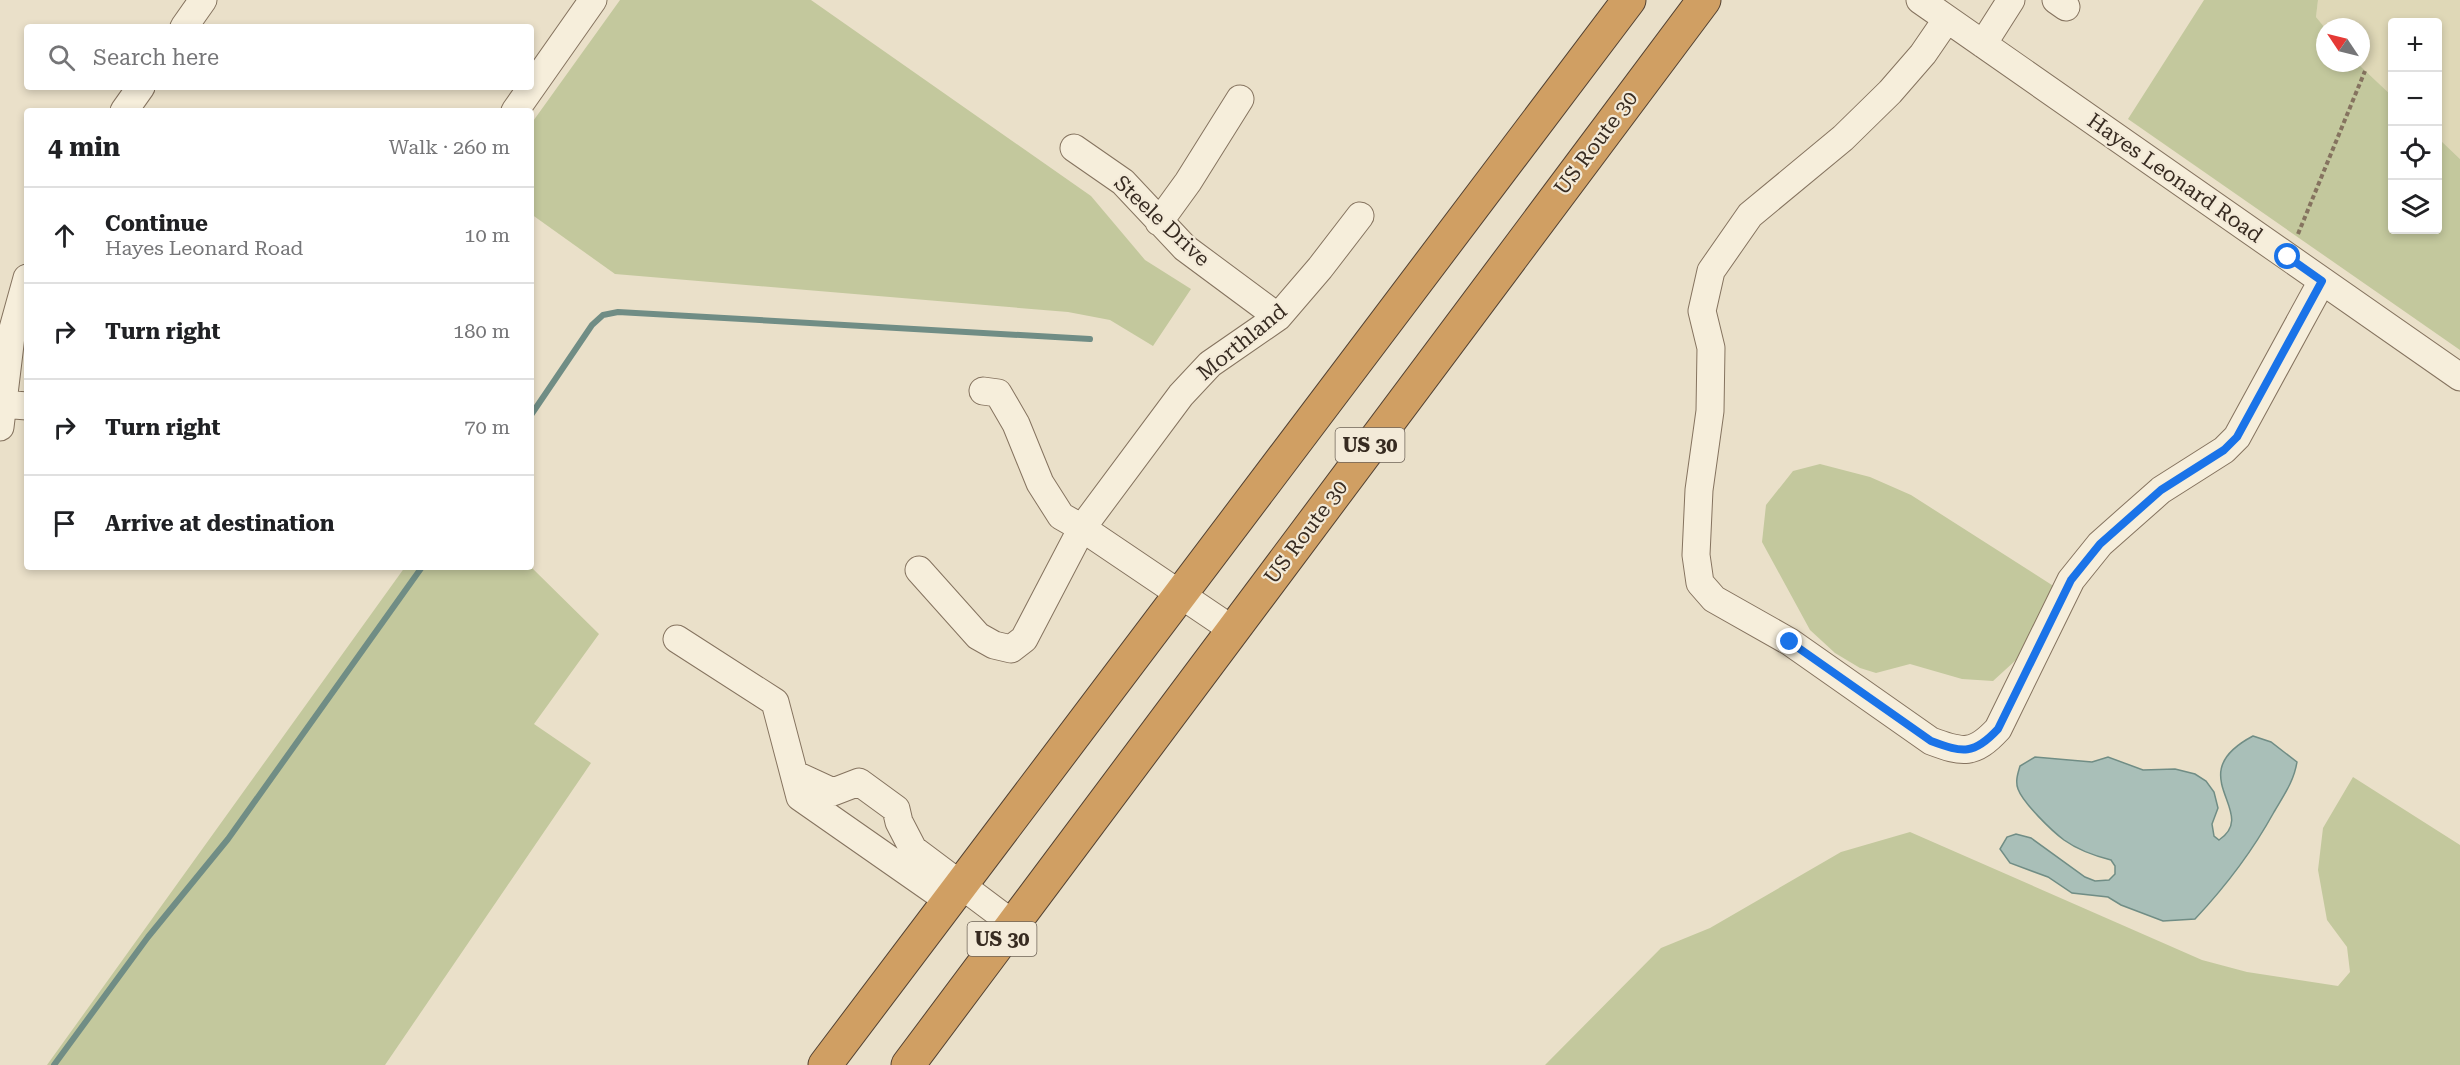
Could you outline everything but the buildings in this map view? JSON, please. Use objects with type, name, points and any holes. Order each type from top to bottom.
[{"type":"highway","name":"US 30","points":[[825,1065],[1629,0]]},
{"type":"highway","name":"US Route 30","points":[[908,1065],[1704,0]]},
{"type":"street","points":[[186,24],[203,0]]},
{"type":"street","points":[[534,84],[593,0]]},
{"type":"street","name":"Hayes Leonard Road","points":[[1920,0],[2460,377]]},
{"type":"street","points":[[1983,44],[2011,0]]},
{"type":"street","points":[[1947,19],[1923,54],[1890,92],[1843,138],[1750,215],[1711,271],[1702,311],[1711,348],[1710,411],[1699,490],[1696,555],[1700,583],[1714,599],[1790,642],[1931,741],[1951,749],[1971,749],[1983,745],[1998,729],[2071,580],[2100,544],[2161,490],[2224,450],[2237,437],[2322,281]]},
{"type":"street","points":[[126,108],[139,90]]},
{"type":"street","points":[[517,108],[530,90]]},
{"type":"street","points":[[1159,222],[1188,182],[1240,99]]},
{"type":"street","name":"Steele Drive","points":[[1074,148],[1123,182],[1185,248],[1278,316]]},
{"type":"street","name":"Morthland","points":[[919,570],[978,636],[994,645],[1011,649],[1024,639],[1082,528],[1181,394],[1210,364],[1278,316],[1320,268],[1360,216]]},
{"type":"street","points":[[10,412],[10,336],[24,288]]},
{"type":"street","points":[[983,391],[998,393],[1016,424],[1040,483],[1061,516],[1182,594],[1233,630]]},
{"type":"street","points":[[676,639],[775,702],[800,797],[955,893],[1013,924]]},
{"type":"street","points":[[794,774],[832,792],[859,782],[896,809],[898,822],[913,849],[955,893]]},
{"type":"path","points":[[2288,257],[2365,72]]},
{"type":"shaded area","points":[[2318,0],[2460,0],[2460,159],[2442,142],[2442,18],[2388,18],[2388,92],[2367,72],[2370,72],[2370,18],[2316,17]]},
{"type":"green space","points":[[620,0],[811,0],[1091,196],[1145,260],[1191,289],[1153,346],[1110,320],[1068,312],[615,274],[534,216],[534,120]]},
{"type":"green space","points":[[2204,0],[2318,0],[2316,72],[2367,72],[2388,92],[2388,234],[2442,234],[2442,142],[2460,159],[2460,350],[2128,119]]},
{"type":"green space","points":[[1820,464],[1870,477],[1911,495],[2055,587],[2016,660],[1993,681],[1962,679],[1910,664],[1876,673],[1860,668],[1835,653],[1810,630],[1762,542],[1766,505],[1793,471]]},
{"type":"green space","points":[[403,570],[534,570],[599,634],[534,724],[591,763],[385,1065],[47,1065]]},
{"type":"green space","points":[[2353,777],[2460,845],[2460,1065],[1545,1065],[1661,948],[1710,928],[1841,852],[1910,832],[2202,960],[2247,972],[2338,986],[2350,972],[2347,947],[2327,920],[2318,870],[2323,828]]},
{"type":"water","points":[[2253,736],[2271,742],[2297,762],[2294,775],[2248,855],[2195,919],[2163,921],[2121,905],[2108,897],[2072,893],[2048,877],[2010,863],[2000,849],[2007,837],[2016,834],[2031,838],[2085,877],[2095,881],[2109,880],[2115,874],[2115,866],[2111,860],[2075,847],[2064,840],[2038,816],[2021,795],[2017,783],[2020,766],[2035,757],[2092,762],[2108,757],[2143,770],[2175,769],[2195,774],[2206,781],[2214,792],[2218,808],[2212,824],[2214,836],[2219,840],[2229,829],[2232,817],[2221,779],[2222,765],[2232,751]]},
{"type":"waterway","points":[[534,411],[592,325],[603,315],[618,312],[1090,339]]},
{"type":"waterway","points":[[54,1065],[148,937],[228,839],[420,570]]},
{"type":"route","points":[[1790,642],[1931,741],[1951,749],[1971,749],[1983,745],[1998,729],[2071,580],[2100,544],[2161,490],[2224,450],[2237,437],[2322,281],[2288,257]]}]
